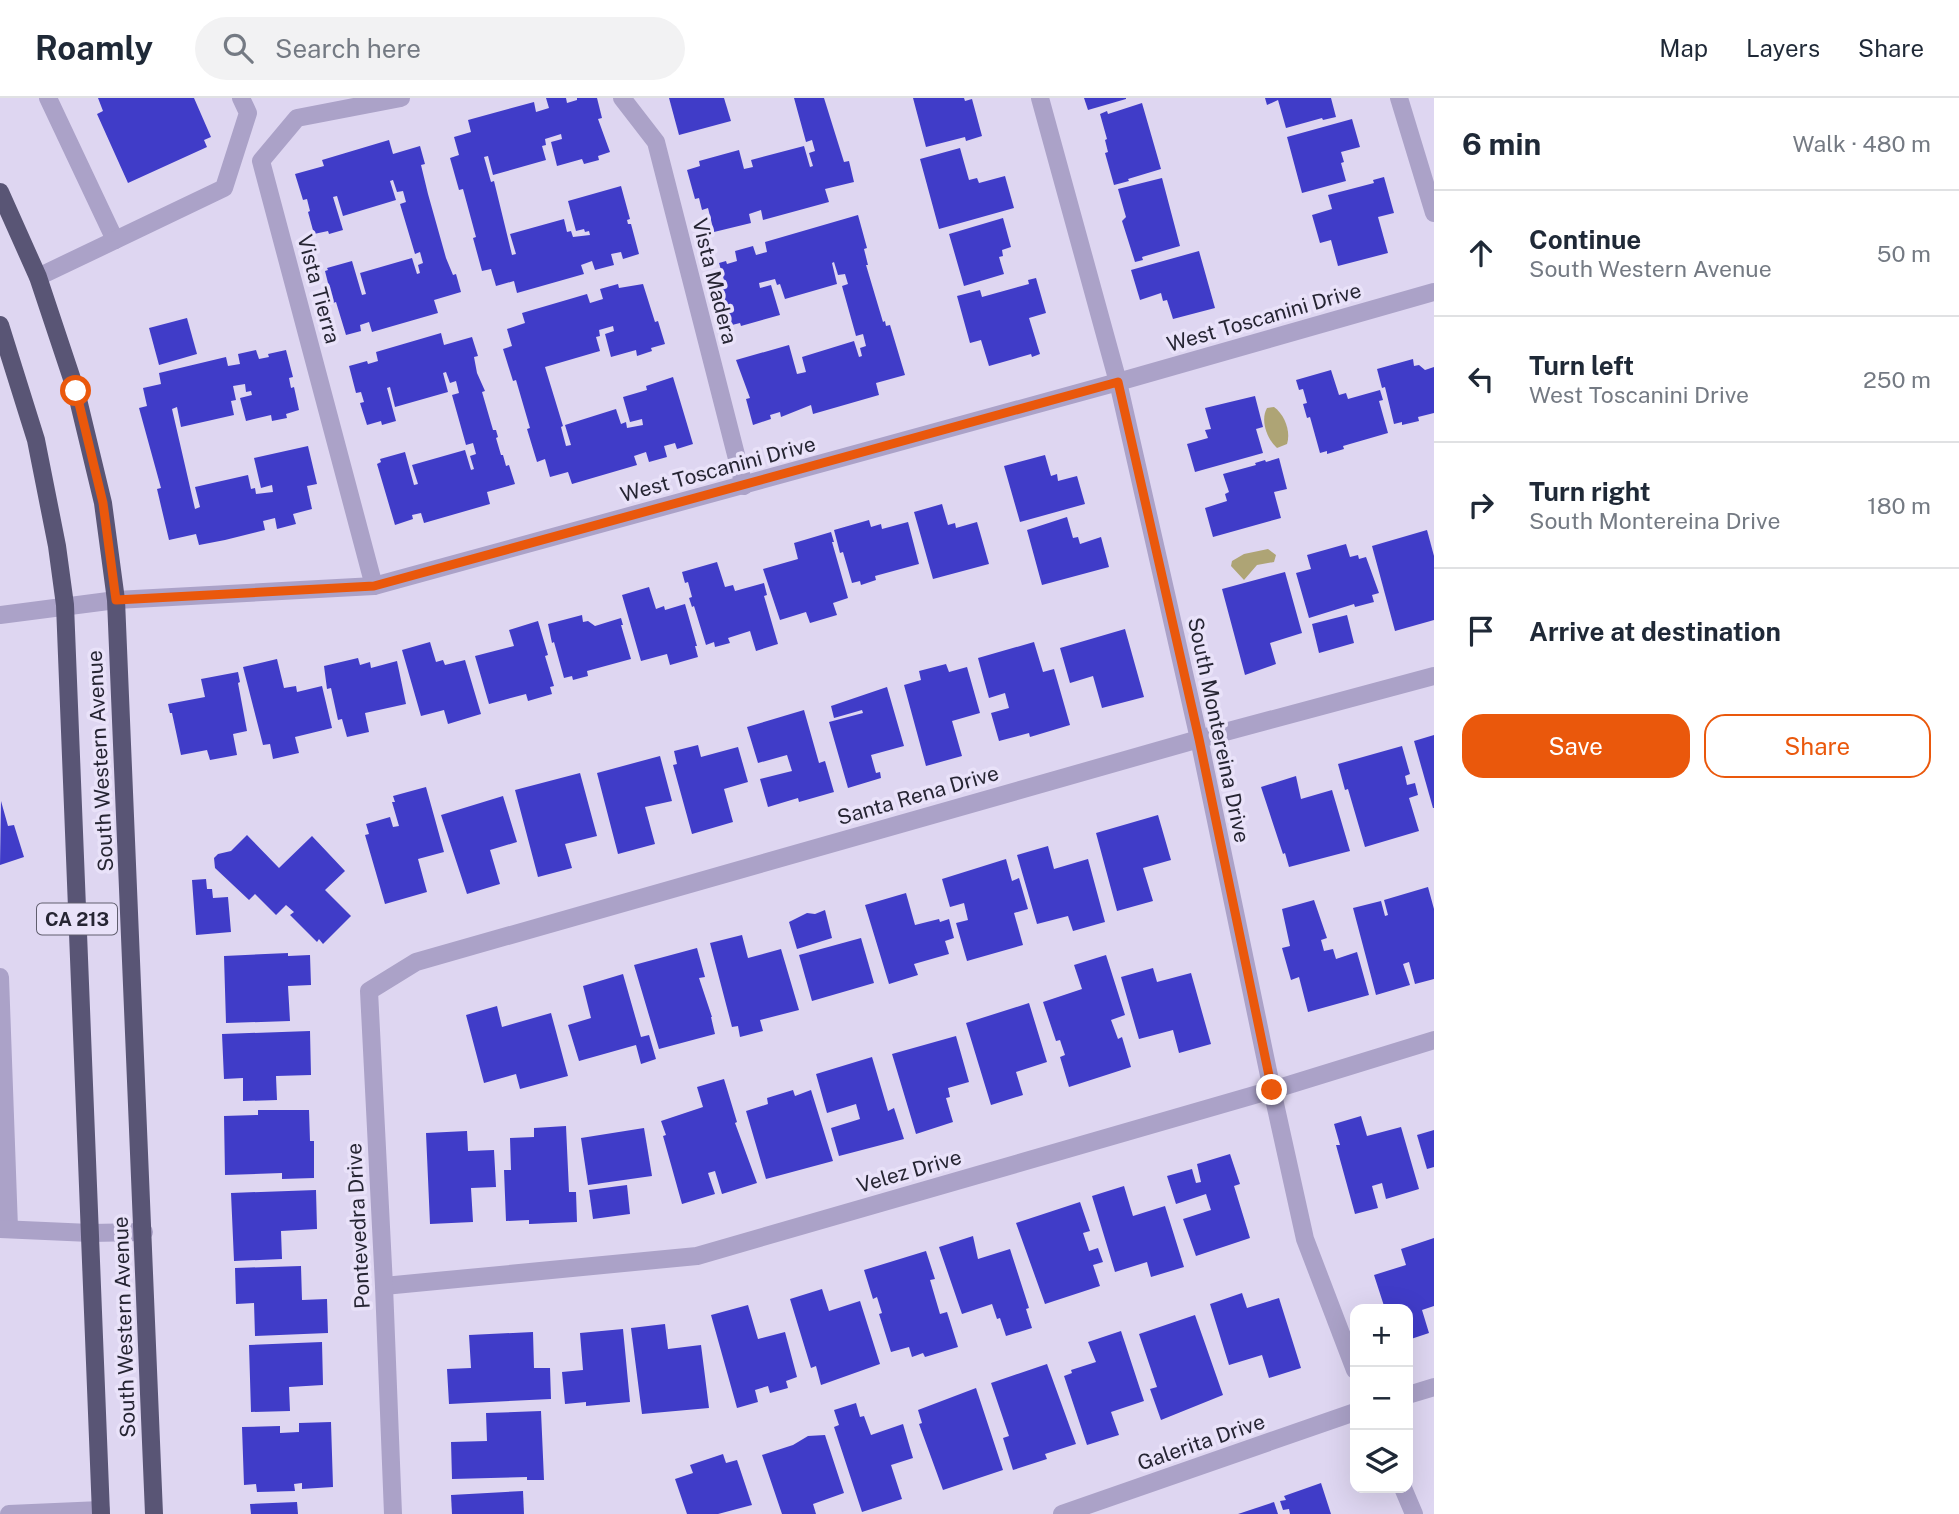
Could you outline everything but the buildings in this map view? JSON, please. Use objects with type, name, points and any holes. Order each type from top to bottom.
[{"type":"main road","name":"South Western Avenue","points":[[0,192],[38,277],[76,391],[100,491],[116,600],[154,1514]]},
{"type":"main road","name":"South Western Avenue","points":[[0,325],[36,440],[57,546],[65,605],[101,1512]]},
{"type":"street","points":[[48,98],[115,240]]},
{"type":"street","points":[[38,277],[225,188],[248,113],[241,98]]},
{"type":"street","name":"Vista Tierra","points":[[374,586],[261,161],[297,118],[401,98]]},
{"type":"street","name":"Vista Madera","points":[[622,98],[656,142],[744,486]]},
{"type":"street","name":"South Montereina Drive","points":[[1040,98],[1118,382],[1199,739],[1305,1239],[1354,1367]]},
{"type":"street","points":[[1399,98],[1434,214]]},
{"type":"street","name":"West Toscanini Drive","points":[[0,615],[116,600],[374,586],[744,486],[1434,292]]},
{"type":"street","name":"Santa Rena Drive","points":[[416,962],[1199,739],[1434,676]]},
{"type":"street","name":"Pontevedra Drive","points":[[393,1514],[369,991],[416,962]]},
{"type":"street","points":[[0,977],[5,1228],[90,1233],[144,1232]]},
{"type":"street","name":"Velez Drive","points":[[384,1286],[696,1256],[1434,1041]]},
{"type":"street","points":[[1413,1393],[1434,1387]]},
{"type":"street","name":"Galerita Drive","points":[[1062,1514],[1350,1414]]},
{"type":"street","points":[[1405,1493],[1414,1514]]},
{"type":"street","points":[[9,1514],[101,1512]]},
{"type":"shaded area","points":[[1274,407],[1288,429],[1287,444],[1277,448],[1264,424],[1267,408]]},
{"type":"shaded area","points":[[1268,549],[1276,555],[1274,562],[1257,565],[1244,580],[1231,566],[1232,561],[1244,554]]},
{"type":"route","points":[[76,391],[103,503],[116,600],[374,586],[1118,382],[1199,739],[1272,1090]]}]
